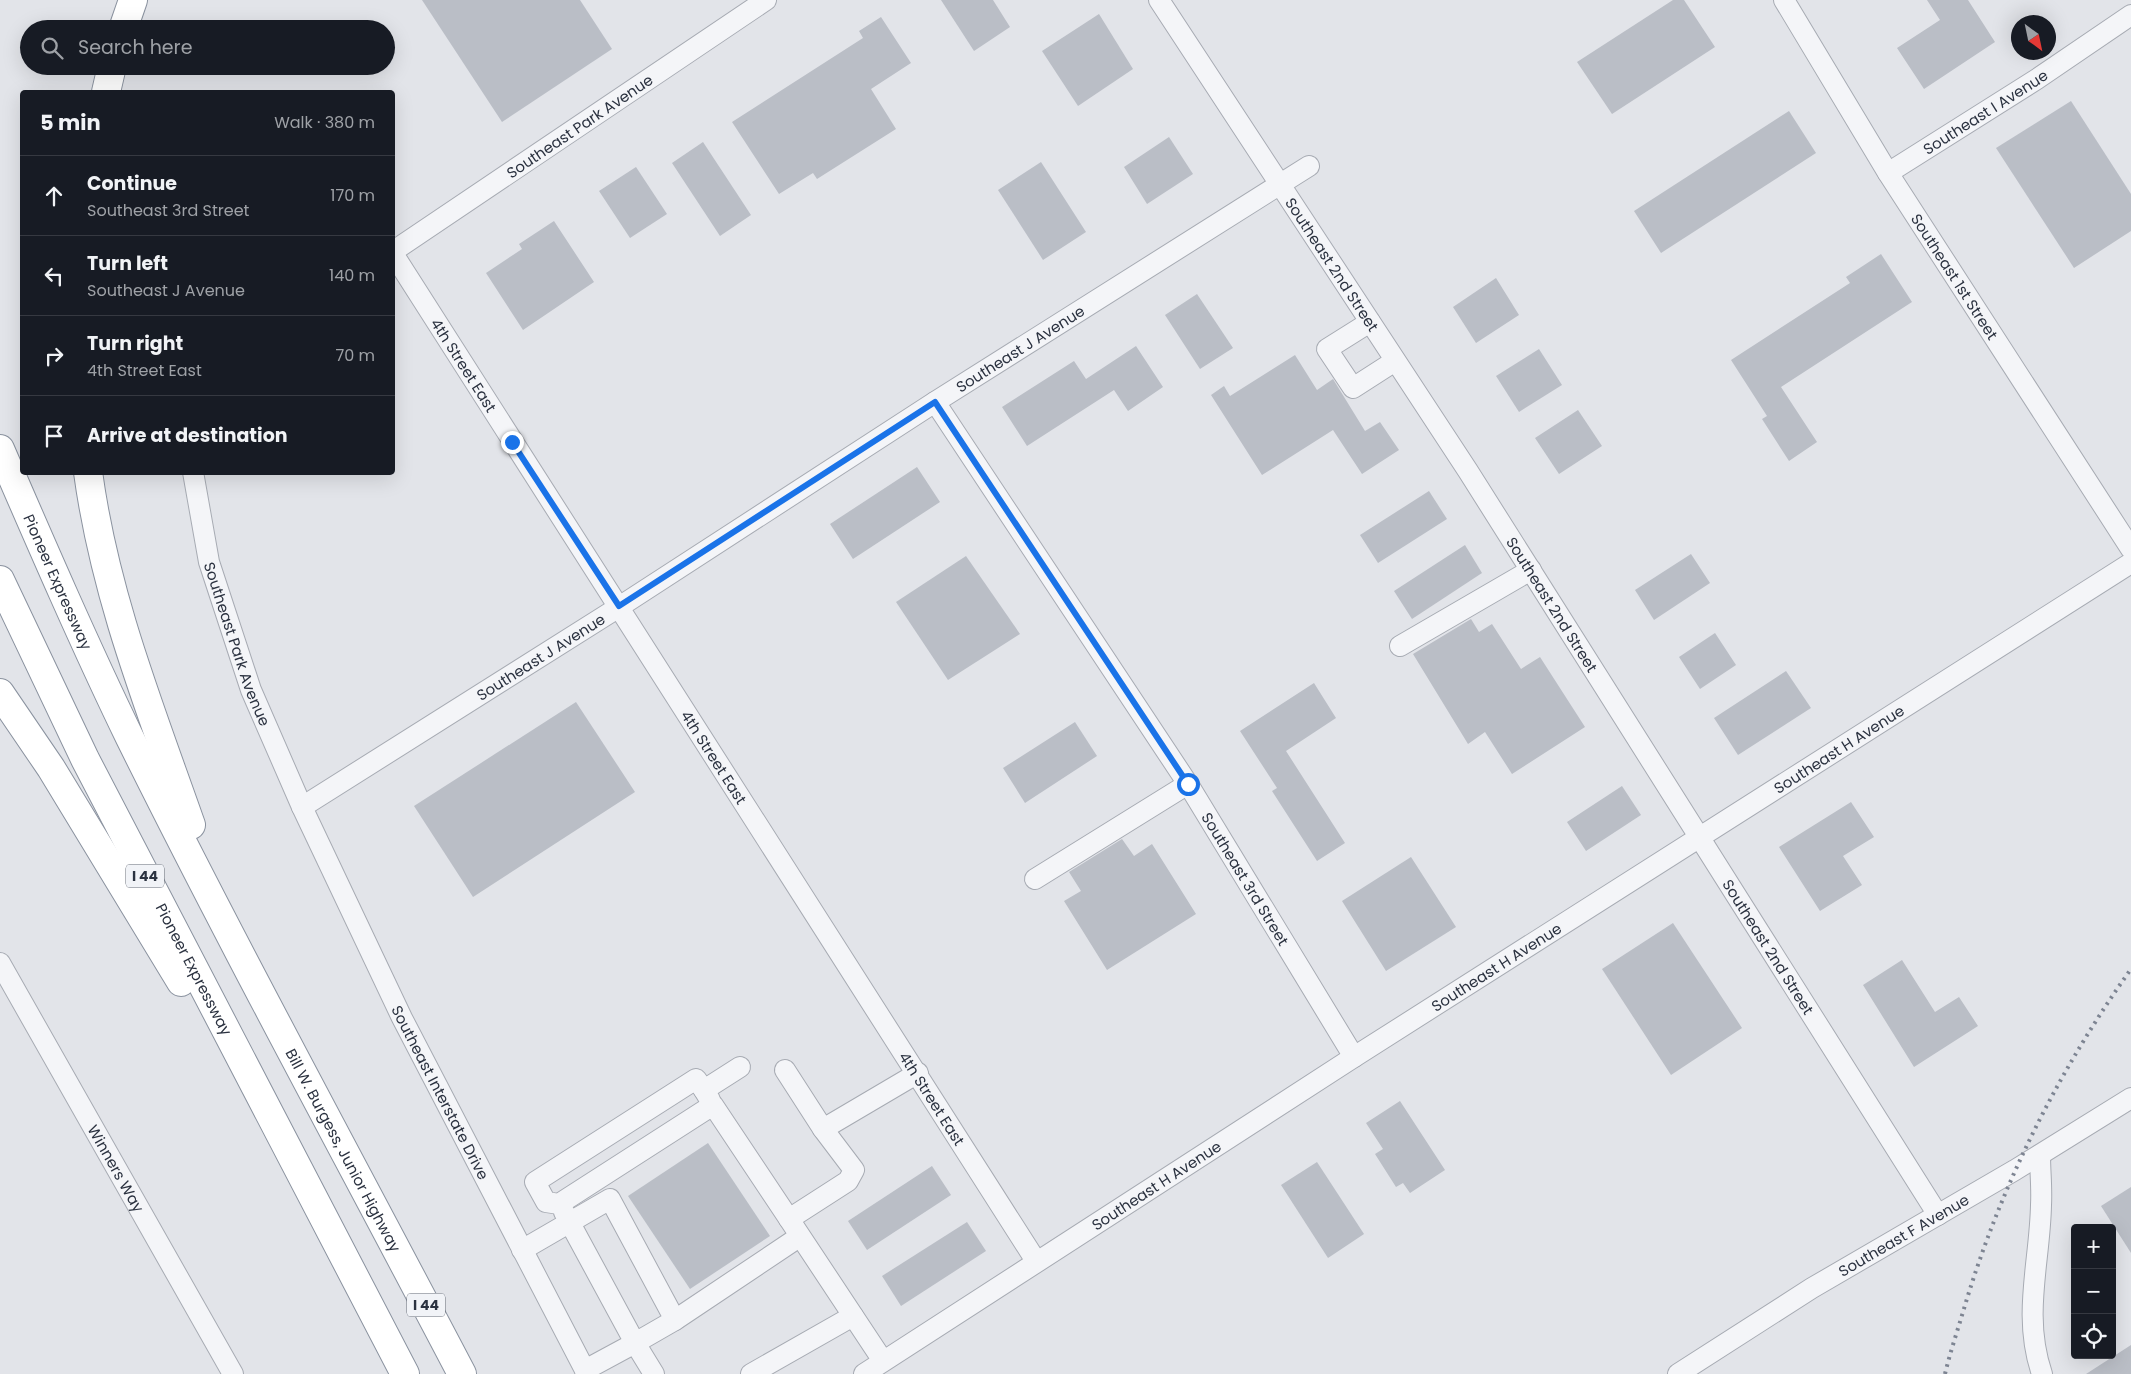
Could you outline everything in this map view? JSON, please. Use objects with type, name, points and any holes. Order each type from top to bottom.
[{"type":"highway","points":[[126,20],[133,0]]},
{"type":"highway","points":[[106,90],[110,75]]},
{"type":"highway","name":"Pioneer Expressway","points":[[0,449],[53,572],[130,736],[227,927]]},
{"type":"highway","points":[[89,475],[106,573],[124,636],[227,927]]},
{"type":"highway","name":"Pioneer Expressway","points":[[0,580],[85,759],[296,1170]]},
{"type":"highway","points":[[0,693],[51,768],[296,1170]]},
{"type":"highway","name":"Bill W. Burgess, Junior Highway","points":[[227,927],[462,1374]]},
{"type":"highway","name":"I 44","points":[[296,1170],[404,1374]]},
{"type":"street","name":"Southeast Park Avenue","points":[[395,251],[766,0]]},
{"type":"street","name":"Southeast 2nd Street","points":[[1159,0],[1531,570],[1938,1215]]},
{"type":"street","name":"Southeast 1st Street","points":[[1784,0],[1888,173],[2131,549]]},
{"type":"street","name":"Southeast I Avenue","points":[[1888,173],[2037,79],[2131,15]]},
{"type":"street","name":"Southeast J Avenue","points":[[302,807],[619,606],[935,402],[1309,166]]},
{"type":"street","name":"4th Street East","points":[[395,255],[918,1073],[1036,1261]]},
{"type":"street","points":[[1370,322],[1327,349],[1353,388],[1396,361]]},
{"type":"street","name":"Southeast 3rd Street","points":[[935,402],[1188,784],[1354,1057]]},
{"type":"street","name":"Southeast Park Avenue","points":[[194,475],[209,562],[251,690],[302,807]]},
{"type":"street","name":"Southeast H Avenue","points":[[864,1374],[1036,1261],[1699,836],[2131,563]]},
{"type":"street","points":[[1400,646],[1531,570]]},
{"type":"street","points":[[1035,879],[1188,784]]},
{"type":"street","name":"Southeast Interstate Drive","points":[[302,807],[402,1018],[586,1372]]},
{"type":"street","name":"Winners Way","points":[[0,963],[233,1374]]},
{"type":"street","points":[[740,1067],[708,1098],[559,1204],[546,1202],[535,1182],[696,1079],[708,1098],[789,1219],[799,1237],[884,1361]]},
{"type":"street","points":[[785,1070],[823,1128],[854,1170],[848,1181],[789,1219]]},
{"type":"street","points":[[823,1128],[918,1073]]},
{"type":"street","name":"Southeast F Avenue","points":[[1678,1374],[1812,1288],[2040,1155],[2131,1098]]},
{"type":"street","points":[[2040,1155],[2042,1206],[2032,1284],[2034,1332],[2042,1374]]},
{"type":"street","points":[[522,1250],[610,1199],[675,1320]]},
{"type":"street","points":[[559,1204],[654,1374]]},
{"type":"street","points":[[586,1372],[675,1320],[799,1237]]},
{"type":"street","points":[[751,1374],[853,1316]]},
{"type":"building","points":[[422,0],[580,0],[612,49],[502,122]]},
{"type":"building","points":[[941,0],[993,0],[1010,27],[974,51]]},
{"type":"building","points":[[1673,0],[1684,0],[1715,47],[1612,114],[1577,62]]},
{"type":"building","points":[[1927,0],[1968,0],[1995,42],[1924,89],[1897,48],[1940,20]]},
{"type":"building","points":[[1099,14],[1133,69],[1078,106],[1042,51]]},
{"type":"building","points":[[881,17],[911,63],[871,89],[896,129],[817,179],[813,173],[779,194],[732,122],[863,38],[859,31]]},
{"type":"building","points":[[2071,101],[2131,194],[2131,231],[2074,268],[1996,148]]},
{"type":"building","points":[[1789,111],[1816,153],[1661,253],[1634,211]]},
{"type":"building","points":[[1169,137],[1193,174],[1147,204],[1124,167]]},
{"type":"building","points":[[703,142],[751,215],[720,236],[672,163]]},
{"type":"building","points":[[1041,162],[1086,232],[1043,260],[998,190]]},
{"type":"building","points":[[636,167],[667,214],[630,238],[599,191]]},
{"type":"building","points":[[554,221],[594,282],[523,330],[486,273],[522,249],[519,244]]},
{"type":"building","points":[[1881,254],[1912,302],[1781,387],[1817,442],[1789,461],[1762,419],[1767,416],[1731,360],[1850,283],[1846,277]]},
{"type":"building","points":[[1496,278],[1519,315],[1476,343],[1453,307]]},
{"type":"building","points":[[1197,294],[1233,348],[1200,369],[1165,315]]},
{"type":"building","points":[[1136,346],[1163,387],[1128,411],[1114,390],[1027,446],[1002,407],[1074,361],[1086,379]]},
{"type":"building","points":[[1539,349],[1562,385],[1519,412],[1496,376]]},
{"type":"building","points":[[1295,355],[1317,390],[1333,379],[1365,431],[1380,422],[1399,450],[1362,474],[1333,430],[1262,475],[1211,395],[1224,386],[1230,396]]},
{"type":"building","points":[[1578,410],[1602,446],[1559,474],[1535,438]]},
{"type":"building","points":[[917,467],[940,502],[853,559],[830,524]]},
{"type":"building","points":[[1429,491],[1447,519],[1378,563],[1360,535]]},
{"type":"building","points":[[1465,545],[1482,573],[1412,619],[1394,591]]},
{"type":"building","points":[[1691,554],[1710,583],[1654,620],[1635,590]]},
{"type":"building","points":[[966,556],[1020,634],[948,680],[896,602]]},
{"type":"building","points":[[1471,619],[1479,632],[1492,624],[1521,669],[1540,657],[1585,727],[1512,774],[1485,732],[1468,744],[1413,654]]},
{"type":"building","points":[[1715,633],[1736,665],[1700,689],[1679,657]]},
{"type":"building","points":[[1786,671],[1811,708],[1738,755],[1714,718]]},
{"type":"building","points":[[1314,683],[1336,718],[1286,751],[1345,843],[1317,861],[1272,791],[1277,788],[1240,731]]},
{"type":"building","points":[[576,702],[635,792],[473,897],[414,806]]},
{"type":"building","points":[[1075,722],[1097,756],[1025,803],[1003,768]]},
{"type":"building","points":[[1622,786],[1641,815],[1586,851],[1567,822]]},
{"type":"building","points":[[1851,802],[1874,837],[1843,856],[1862,885],[1820,911],[1779,847]]},
{"type":"building","points":[[1122,839],[1134,856],[1152,844],[1196,914],[1107,970],[1064,901],[1081,891],[1069,872]]},
{"type":"building","points":[[1411,857],[1456,927],[1386,971],[1342,901]]},
{"type":"building","points":[[1673,923],[1742,1028],[1671,1075],[1602,969]]},
{"type":"building","points":[[1902,960],[1935,1012],[1959,997],[1978,1026],[1914,1067],[1863,985]]},
{"type":"building","points":[[1400,1101],[1445,1170],[1410,1193],[1403,1183],[1396,1187],[1375,1154],[1383,1149],[1366,1123]]},
{"type":"building","points":[[708,1143],[770,1236],[690,1289],[628,1196]]},
{"type":"building","points":[[1317,1162],[1364,1234],[1328,1258],[1281,1185]]},
{"type":"building","points":[[932,1166],[951,1195],[867,1250],[848,1221]]},
{"type":"building","points":[[2131,1187],[2131,1253],[2116,1230],[2116,1224],[2112,1224],[2101,1206]]},
{"type":"building","points":[[967,1222],[986,1251],[901,1306],[882,1276]]},
{"type":"building","points":[[2131,1345],[2131,1374],[2086,1374],[2109,1359],[2116,1359],[2116,1355]]},
{"type":"railway","points":[[1945,1374],[1978,1266],[2012,1177],[2033,1133],[2079,1049],[2131,969]]},
{"type":"route","points":[[512,442],[619,606],[935,402],[1188,784]]}]
